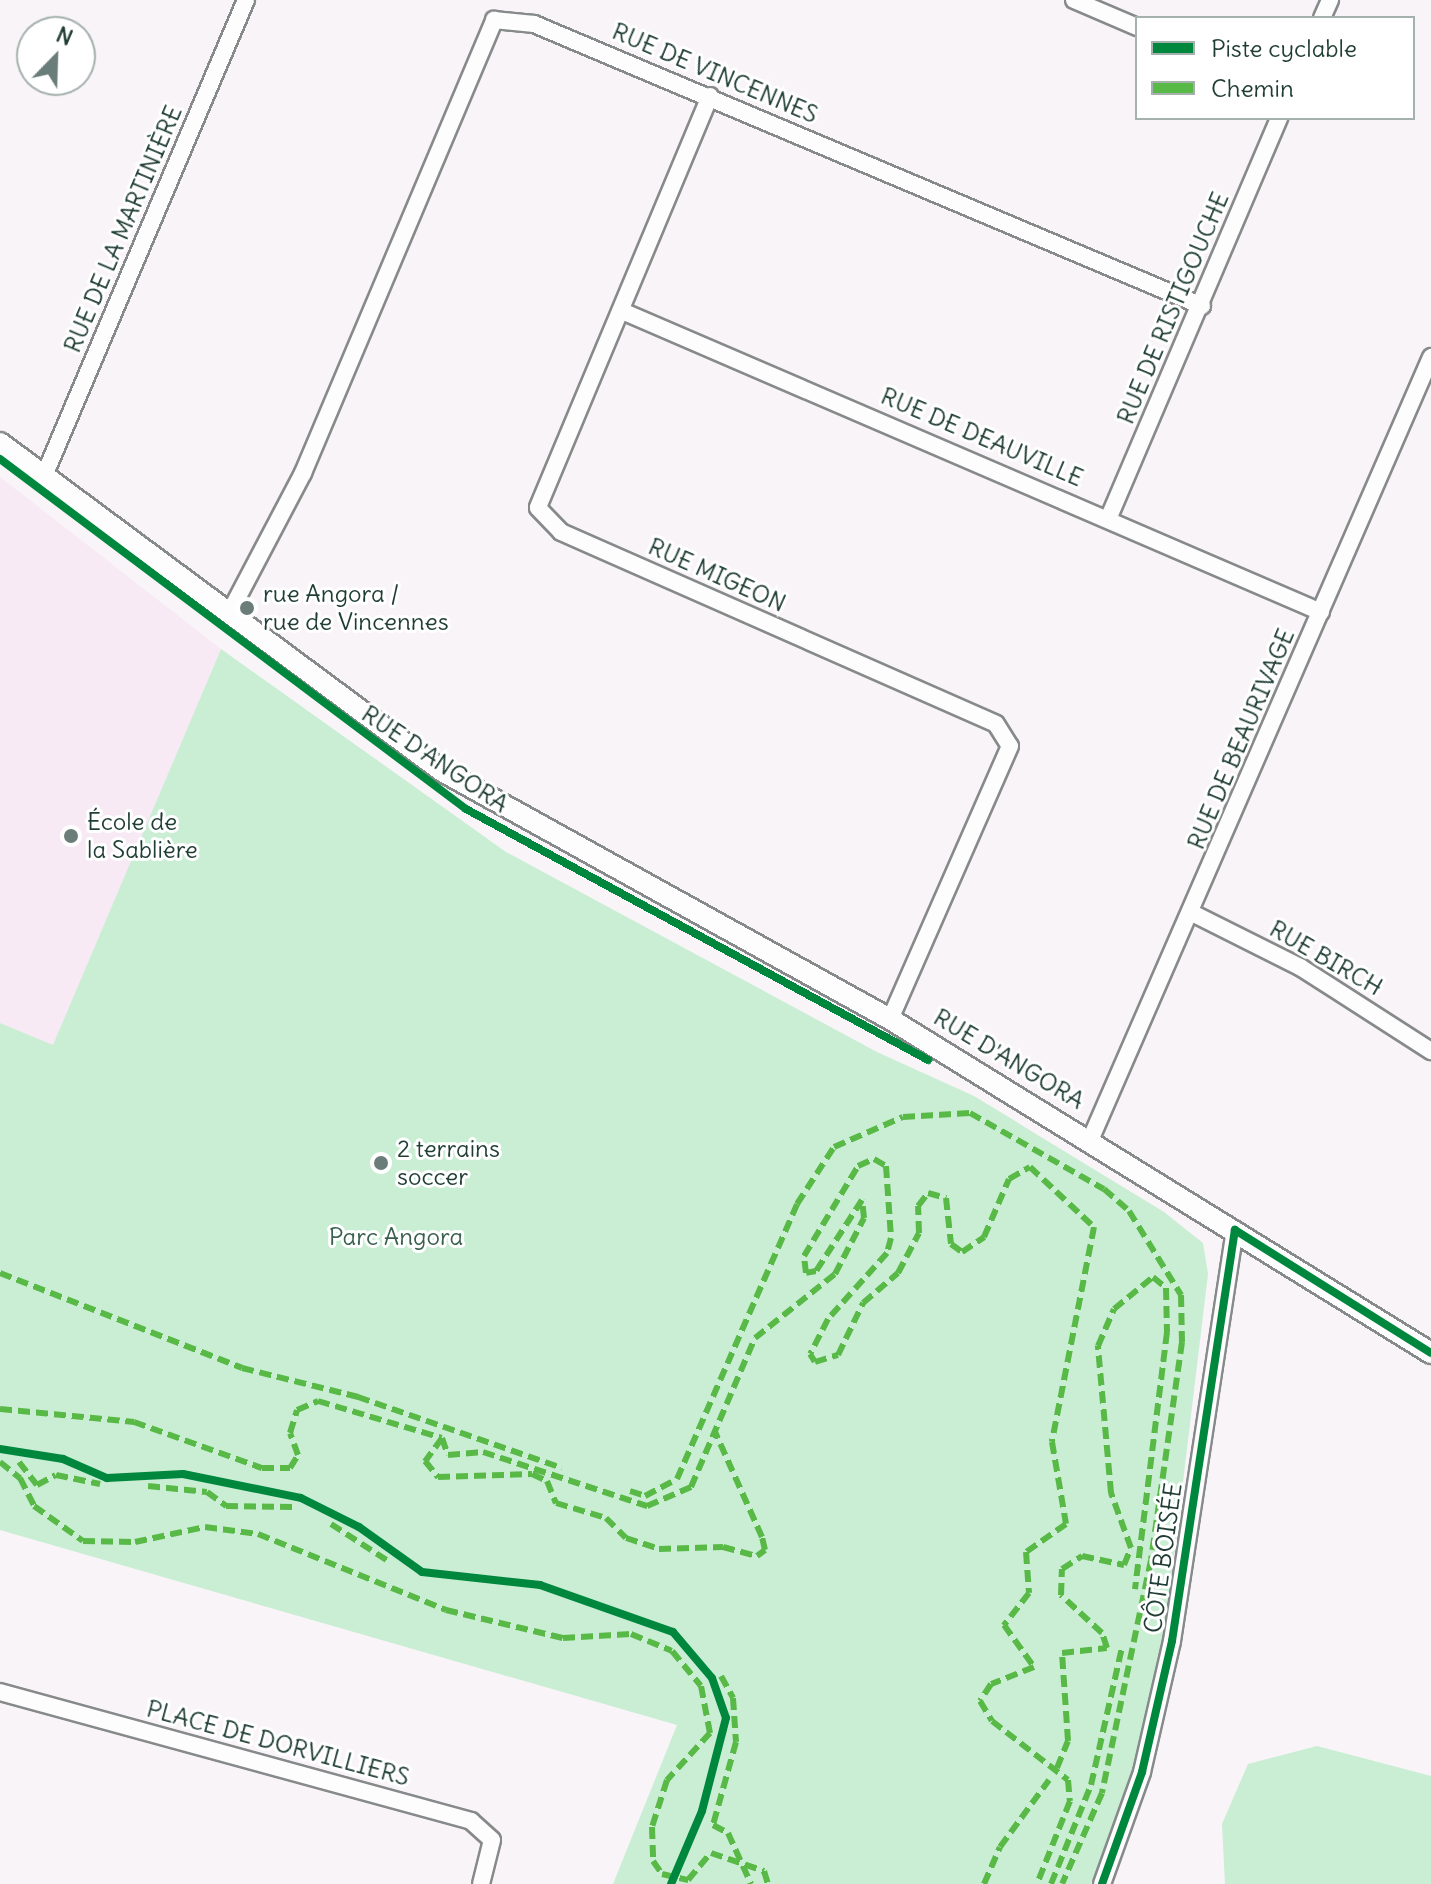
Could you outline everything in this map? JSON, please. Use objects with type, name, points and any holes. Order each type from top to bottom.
[{"type":"street","name":"RUE DE LA MARTINIÈRE","points":[[44,476],[246,0]]},
{"type":"street","points":[[1074,0],[1135,26]]},
{"type":"street","name":"RUE DE VINCENNES","points":[[230,612],[303,473],[494,20],[534,24],[1202,306]]},
{"type":"street","name":"RUE MIGEON","points":[[710,96],[538,508],[561,532],[996,724],[1010,746],[890,1019]]},
{"type":"street","name":"RUE DE RISTIGOUCHE","points":[[1109,517],[1202,306],[1278,120]]},
{"type":"street","name":"RUE DE DEAUVILLE","points":[[622,311],[1109,517],[1321,612]]},
{"type":"street","name":"RUE DE BEAURIVAGE","points":[[1091,1138],[1192,913],[1431,357]]},
{"type":"street","name":"RUE D'ANGORA","points":[[0,443],[494,804],[890,1019],[1091,1138],[1431,1353]]},
{"type":"street","name":"RUE BIRCH","points":[[1192,913],[1300,967],[1431,1051]]},
{"type":"street","name":"CÔTE BOISÉE","points":[[1102,1884],[1142,1772],[1172,1641],[1235,1230]]},
{"type":"street","name":"PLACE DE DORVILLIERS","points":[[0,1692],[471,1821],[492,1840],[481,1884]]},
{"type":"shaded area","name":"École de la Sablière","points":[[0,477],[221,649],[53,1046],[0,1023]]},
{"type":"green space","name":"Parc Angora","points":[[221,649],[506,852],[877,1052],[974,1096],[1164,1212],[1203,1243],[1208,1274],[1161,1665],[1137,1764],[1091,1884],[613,1884],[677,1725],[0,1530],[0,1023],[53,1045]]},
{"type":"green space","points":[[1317,1746],[1431,1776],[1431,1884],[1225,1884],[1222,1824],[1248,1764]]},
{"type":"marked path","points":[[630,1491],[645,1496],[677,1479],[797,1204],[834,1147],[903,1117],[970,1113],[1104,1189],[1129,1211],[1181,1295],[1182,1342],[1151,1560],[1102,1793],[1062,1884]]},
{"type":"marked path","points":[[0,1409],[134,1422],[262,1468],[290,1468],[298,1455],[290,1433],[297,1410],[318,1401],[442,1438],[448,1455],[483,1452],[647,1506],[691,1487],[755,1338],[835,1274],[864,1218],[862,1200],[816,1271],[806,1273],[804,1256],[858,1166],[874,1159],[886,1166],[891,1238],[887,1253],[828,1319],[810,1354],[815,1362],[838,1355],[863,1303],[898,1273],[919,1233],[918,1206],[928,1193],[946,1198],[951,1244],[962,1252],[984,1237],[1009,1179],[1030,1167],[1094,1227],[1052,1442],[1066,1524],[1026,1552],[1029,1593],[1004,1625],[1034,1667],[991,1684],[980,1701],[992,1721],[1068,1780],[1070,1801],[1037,1884]]},
{"type":"marked path","points":[[0,1273],[242,1368],[358,1397],[562,1468]]},
{"type":"marked path","points":[[1057,1768],[1068,1741],[1062,1653],[1107,1648],[1102,1633],[1061,1595],[1062,1569],[1082,1556],[1124,1565],[1131,1548],[1111,1493],[1098,1346],[1114,1309],[1153,1277],[1166,1288],[1167,1332],[1135,1589]]},
{"type":"marked path","points":[[442,1438],[425,1461],[438,1477],[532,1474],[547,1481],[556,1503],[606,1518],[626,1538],[659,1549],[723,1547],[757,1556],[765,1550],[762,1537],[715,1432]]},
{"type":"marked path","points":[[0,1462],[20,1478],[34,1506],[83,1541],[135,1542],[205,1527],[258,1534],[446,1610],[563,1638],[631,1634],[672,1651],[701,1686],[710,1733],[667,1780],[652,1827],[653,1861],[662,1874],[688,1880],[711,1853],[764,1871],[768,1884]]},
{"type":"marked path","points":[[19,1462],[37,1485],[56,1475],[100,1484]]},
{"type":"marked path","points":[[148,1486],[207,1492],[226,1506],[294,1507]]},
{"type":"marked path","points":[[331,1524],[388,1561]]},
{"type":"marked path","points":[[1051,1884],[1091,1785],[1122,1647]]},
{"type":"marked path","points":[[721,1676],[733,1698],[736,1742],[713,1825],[728,1833],[751,1884]]},
{"type":"marked path","points":[[984,1884],[1000,1847],[1049,1780]]},
{"type":"cycle path","points":[[0,459],[466,809],[928,1060]]},
{"type":"cycle path","points":[[1102,1884],[1142,1772],[1172,1641],[1235,1230],[1431,1353]]},
{"type":"cycle path","points":[[0,1449],[63,1459],[107,1478],[183,1474],[301,1498],[359,1527],[422,1572],[540,1585],[673,1632],[712,1678],[726,1718],[702,1811],[671,1884]]},
{"type":"place","name":"rue Angora / rue de Vincennes","points":[[247,608]]},
{"type":"place","name":"École de la Sablière","points":[[71,836]]},
{"type":"place","name":"2 terrains soccer","points":[[381,1163]]}]
